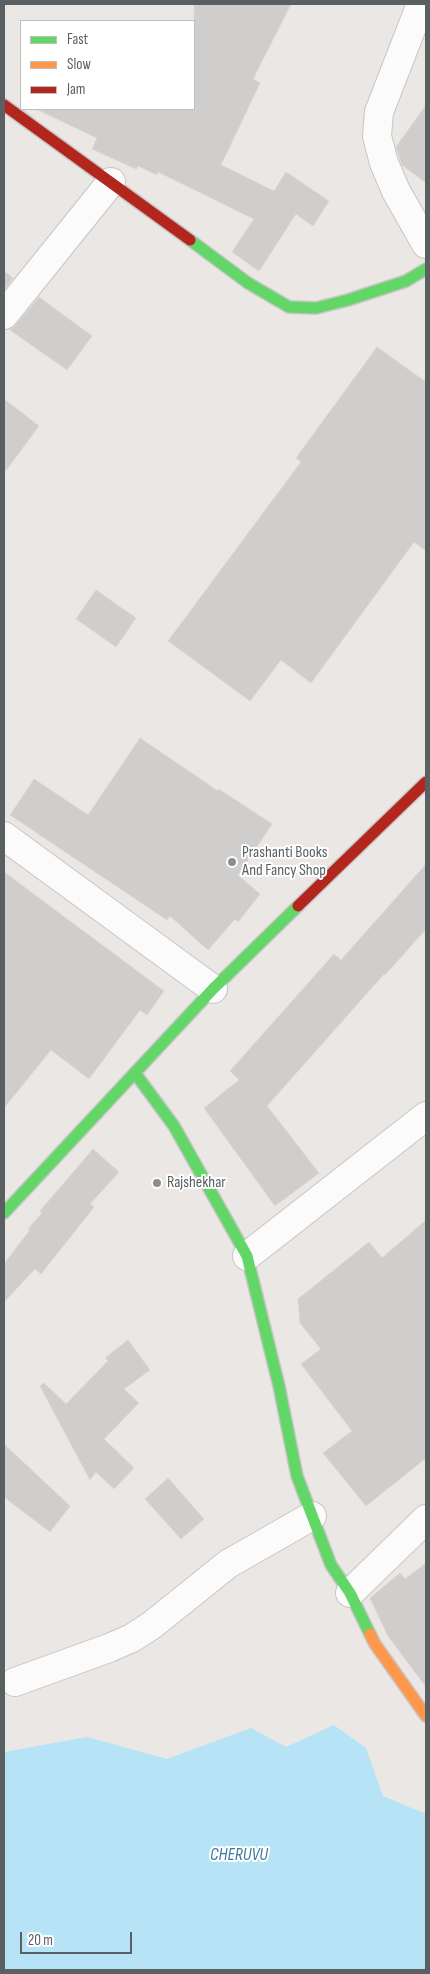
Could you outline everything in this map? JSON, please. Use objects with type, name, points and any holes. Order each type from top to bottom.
[{"type":"street","points":[[421,4],[379,112],[377,136],[384,163],[396,191],[426,244]]},
{"type":"street","points":[[4,105],[248,283],[289,307],[316,308],[348,300],[406,281],[426,269]]},
{"type":"street","points":[[4,315],[111,182]]},
{"type":"street","points":[[4,1213],[214,989],[426,782]]},
{"type":"street","points":[[4,836],[214,989]]},
{"type":"street","points":[[135,1072],[174,1126],[247,1256],[279,1386],[297,1476],[331,1565],[350,1593],[375,1644],[426,1716]]},
{"type":"street","points":[[247,1256],[426,1116]]},
{"type":"street","points":[[15,1682],[132,1638],[152,1625],[228,1564],[312,1516]]},
{"type":"street","points":[[350,1593],[426,1519]]},
{"type":"water","name":"CHERUVU","points":[[334,1725],[366,1748],[383,1796],[426,1814],[426,1970],[4,1970],[4,1752],[87,1737],[167,1759],[251,1728],[286,1747]]},
{"type":"building","points":[[194,4],[291,4],[253,79],[260,83],[221,165],[274,191],[286,172],[329,201],[313,226],[296,214],[259,271],[232,252],[254,219],[158,172],[157,175],[138,166],[136,169],[92,149],[97,138],[38,110],[195,110]]},
{"type":"building","points":[[426,105],[426,183],[402,165],[396,147]]},
{"type":"building","points":[[4,271],[13,278],[4,290]]},
{"type":"building","points":[[39,297],[92,336],[67,370],[10,330]]},
{"type":"building","points":[[377,347],[426,382],[426,551],[414,542],[311,683],[281,660],[250,701],[168,641],[301,462],[296,458]]},
{"type":"building","points":[[4,399],[39,426],[4,473]]},
{"type":"building","points":[[96,590],[136,618],[116,647],[76,619]]},
{"type":"building","points":[[140,738],[218,791],[219,789],[272,824],[238,875],[260,894],[238,922],[235,919],[208,950],[170,916],[167,920],[10,815],[34,779],[88,815]]},
{"type":"building","points":[[426,864],[426,929],[267,1106],[319,1173],[275,1206],[204,1108],[239,1080],[230,1071],[334,954],[341,960]]},
{"type":"building","points":[[4,872],[164,991],[147,1015],[140,1010],[89,1079],[51,1050],[4,1108]]},
{"type":"building","points":[[93,1149],[119,1172],[90,1204],[94,1207],[41,1274],[35,1269],[4,1302],[4,1264],[30,1230],[28,1229],[42,1213],[40,1211]]},
{"type":"building","points":[[426,1220],[426,1458],[366,1506],[323,1453],[352,1431],[301,1364],[321,1349],[300,1323],[298,1299],[369,1242],[382,1258]]},
{"type":"building","points":[[128,1340],[150,1370],[124,1389],[139,1403],[104,1439],[134,1468],[114,1489],[96,1472],[90,1480],[40,1386],[44,1383],[66,1404],[108,1361],[105,1358]]},
{"type":"building","points":[[4,1444],[70,1506],[50,1532],[4,1497]]},
{"type":"building","points":[[168,1478],[204,1519],[181,1539],[145,1499]]},
{"type":"building","points":[[426,1563],[426,1687],[388,1636],[370,1598],[400,1573],[405,1579]]},
{"type":"traffic: fast","points":[[190,240],[248,283],[289,307],[316,308],[348,300],[406,281],[426,269]]},
{"type":"traffic: fast","points":[[4,1213],[213,989],[298,906]]},
{"type":"traffic: fast","points":[[135,1073],[174,1126],[247,1256],[279,1386],[297,1476],[331,1565],[350,1593],[370,1634]]},
{"type":"traffic: slow","points":[[370,1634],[375,1644],[426,1716]]},
{"type":"traffic: jam","points":[[4,105],[190,240]]},
{"type":"traffic: jam","points":[[298,906],[426,782]]},
{"type":"place","name":"Prashanti Books And Fancy Shop","points":[[232,862]]},
{"type":"place","name":"Rajshekhar","points":[[157,1183]]}]
